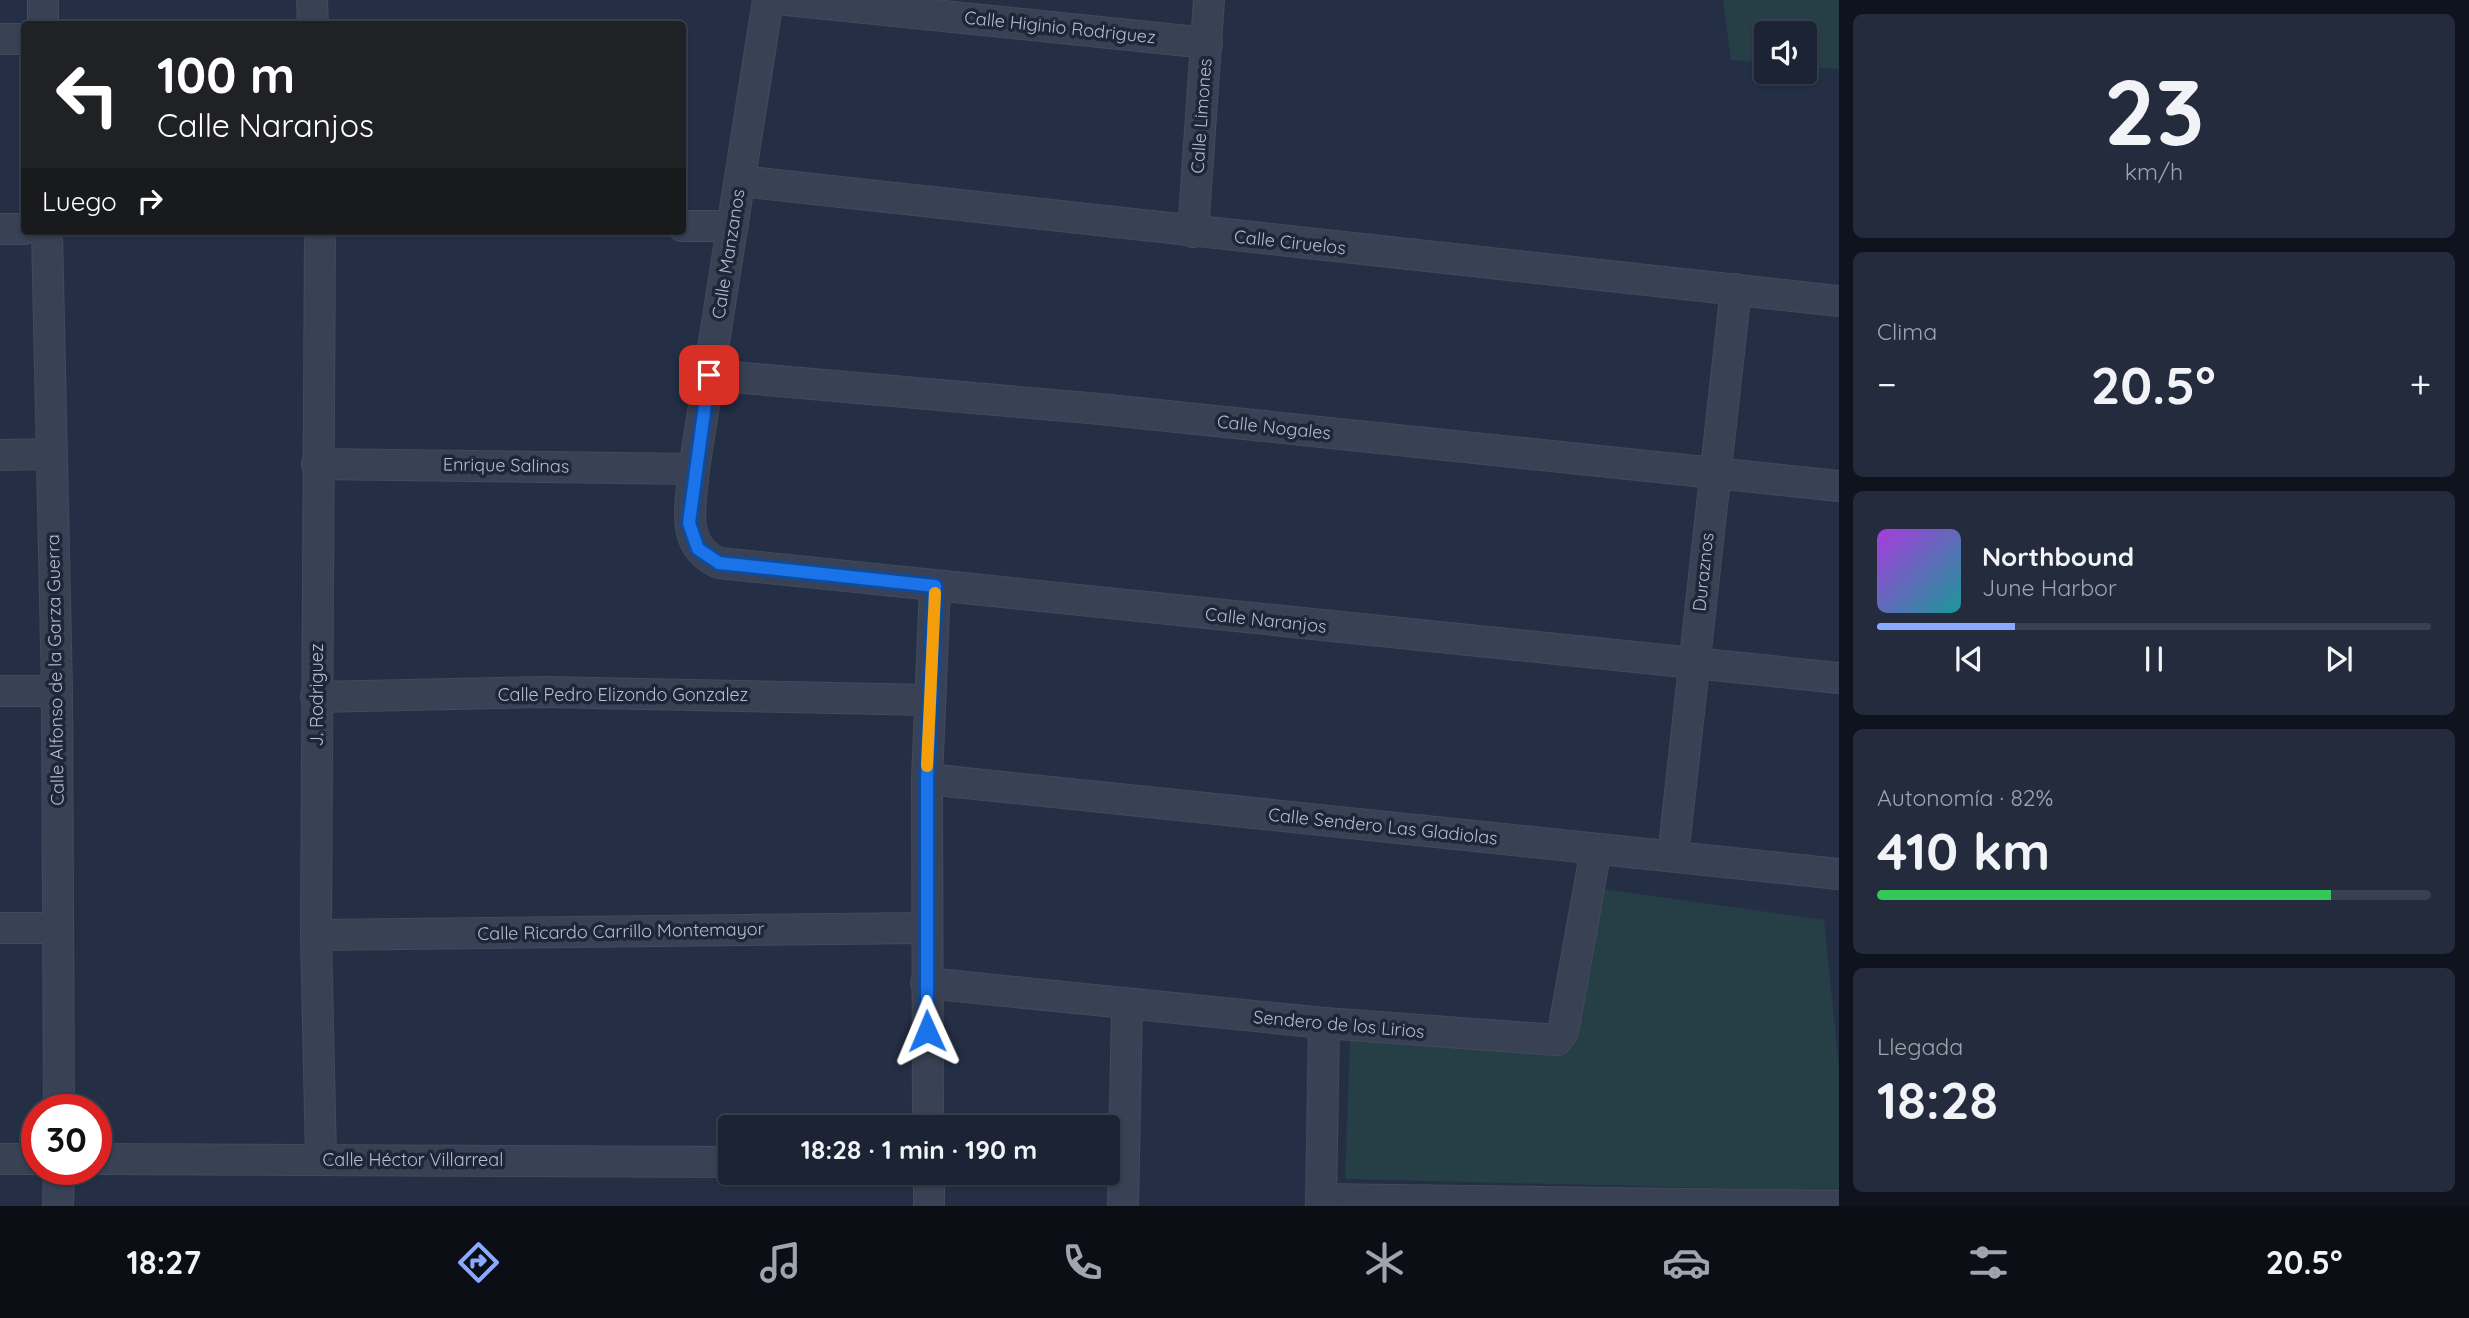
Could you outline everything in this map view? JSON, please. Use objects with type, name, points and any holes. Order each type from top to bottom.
[{"type":"street","points":[[43,0],[43,21]]},
{"type":"street","points":[[312,0],[313,21]]},
{"type":"street","name":"Calle Manzanos","points":[[698,549],[689,523],[694,469],[768,0]]},
{"type":"street","name":"Calle Higinio Rodriguez","points":[[787,0],[1207,43]]},
{"type":"street","name":"Calle Limones","points":[[1193,232],[1209,0]]},
{"type":"street","points":[[0,39],[21,39]]},
{"type":"street","name":"Calle Ciruelos","points":[[740,181],[1839,301]]},
{"type":"street","points":[[686,226],[733,226]]},
{"type":"street","points":[[0,229],[21,229]]},
{"type":"street","name":"Calle Alfonso de la Garza Guerra","points":[[47,235],[57,691],[59,1094]]},
{"type":"street","name":"J. Rodriguez","points":[[320,235],[316,935],[321,1158]]},
{"type":"street","name":"Duraznos","points":[[1673,856],[1692,664],[1736,289]]},
{"type":"street","name":"Calle Nogales","points":[[709,375],[1100,409],[1839,486]]},
{"type":"street","points":[[0,455],[51,454]]},
{"type":"street","name":"Enrique Salinas","points":[[317,464],[694,469]]},
{"type":"street","name":"Calle Naranjos","points":[[698,549],[719,563],[1839,678]]},
{"type":"street","points":[[928,1115],[925,928],[927,779],[935,586]]},
{"type":"street","points":[[0,691],[57,691]]},
{"type":"street","name":"Calle Pedro Elizondo Gonzalez","points":[[316,697],[559,692],[929,700]]},
{"type":"street","name":"Calle Sendero Las Gladiolas","points":[[927,779],[1839,874]]},
{"type":"street","name":"Sendero de los Lirios","points":[[926,984],[1324,1023],[1557,1040],[1563,1032],[1596,849]]},
{"type":"street","points":[[0,928],[57,928]]},
{"type":"street","name":"Calle Ricardo Carrillo Montemayor","points":[[316,935],[925,928]]},
{"type":"street","points":[[1122,1206],[1127,1004]]},
{"type":"street","points":[[1324,1023],[1321,1203],[1839,1206]]},
{"type":"street","points":[[0,1158],[21,1159]]},
{"type":"street","name":"Calle Héctor Villarreal","points":[[112,1159],[718,1162]]},
{"type":"street","points":[[58,1206],[59,1185]]},
{"type":"street","points":[[929,1185],[929,1206]]},
{"type":"shaded area","points":[[1723,0],[1839,0],[1839,69],[1817,68],[1817,21],[1754,21],[1754,62],[1731,60]]},
{"type":"shaded area","points":[[1603,889],[1824,920],[1839,1067],[1839,1191],[1345,1179],[1350,1041],[1569,1050]]},
{"type":"slow traffic","points":[[927,766],[935,593]]},
{"type":"route","points":[[709,375],[694,469],[689,523],[698,549],[719,563],[935,586],[927,779],[927,1031]]}]
